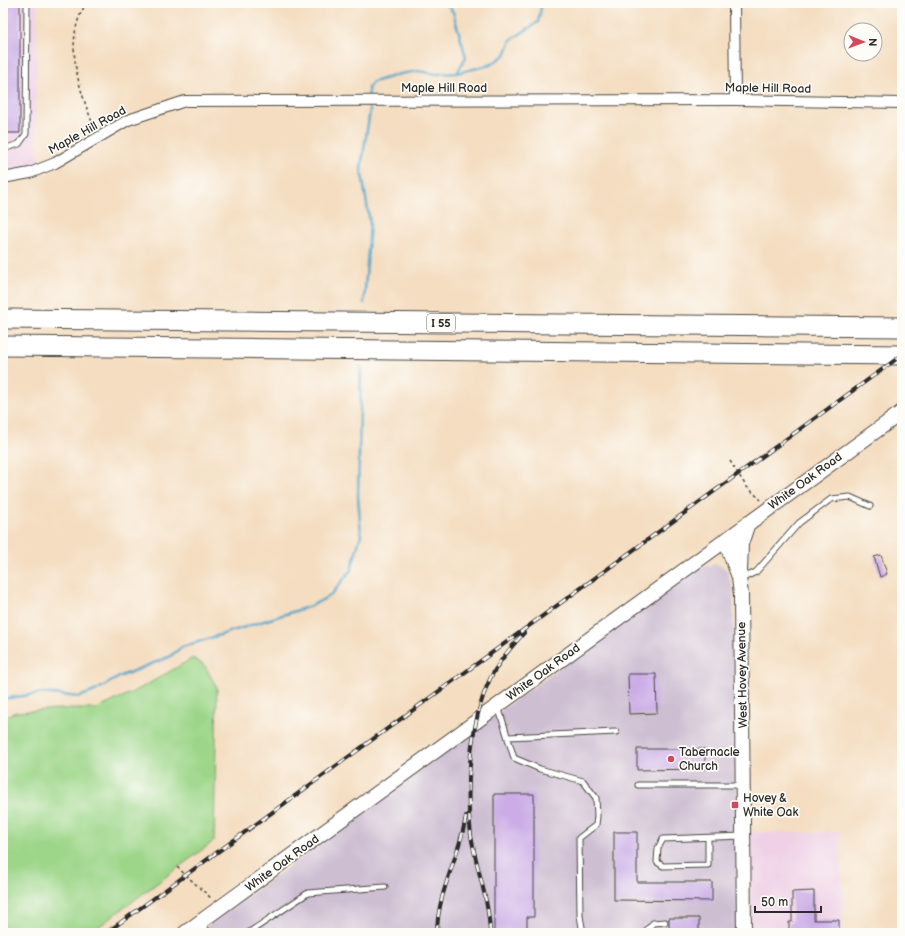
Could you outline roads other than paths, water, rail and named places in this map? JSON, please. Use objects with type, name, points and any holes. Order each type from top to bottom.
[{"type":"highway","name":"I 55","points":[[3,319],[902,327]]},
{"type":"highway","name":"I 55","points":[[3,346],[902,354]]},
{"type":"street","points":[[734,3],[735,100]]},
{"type":"street","name":"Maple Hill Road","points":[[3,178],[30,173],[55,164],[128,120],[185,101],[735,100],[902,103]]},
{"type":"street","name":"White Oak Road","points":[[185,933],[202,928],[221,907],[902,412]]},
{"type":"street","points":[[739,578],[741,544],[748,524]]},
{"type":"street","name":"West Hovey Avenue","points":[[725,540],[739,578],[744,836],[744,933]]},
{"type":"lane","points":[[3,148],[19,144],[26,134],[27,3]]},
{"type":"lane","points":[[739,578],[756,572],[799,523],[831,499],[850,498],[870,506]]},
{"type":"lane","points":[[498,705],[514,758],[540,769],[583,781],[596,798],[598,816],[596,825],[579,838],[580,916],[583,933]]},
{"type":"lane","points":[[508,737],[616,732]]},
{"type":"lane","points":[[638,785],[743,784]]},
{"type":"lane","points":[[708,838],[708,865],[663,866],[657,862],[658,848],[663,839],[744,836]]},
{"type":"lane","points":[[248,933],[308,893],[385,887]]},
{"type":"lane","points":[[644,933],[653,923],[665,922]]},
{"type":"waterway","points":[[446,3],[453,12],[466,57],[457,73]]},
{"type":"waterway","points":[[369,99],[368,88],[373,82],[400,74],[418,71],[436,74],[457,73],[490,65],[505,55],[511,40],[538,22],[542,3]]},
{"type":"waterway","points":[[364,303],[370,223],[361,168],[370,111],[369,104]]},
{"type":"waterway","points":[[3,699],[43,693],[79,697],[95,691],[121,676],[169,657],[182,647],[311,606],[331,595],[351,570],[361,535],[358,496],[361,367]]},
{"type":"railway","points":[[106,933],[902,355]]},
{"type":"railway","points":[[490,933],[485,896],[473,847],[469,817],[469,777],[471,756],[478,715],[483,696],[490,679],[505,655],[524,633]]},
{"type":"railway","points":[[437,933],[441,903],[459,845],[466,816]]},
{"type":"place","name":"Tabernacle Church","points":[[671,759]]},
{"type":"place","name":"Hovey & White Oak","points":[[735,805]]}]
